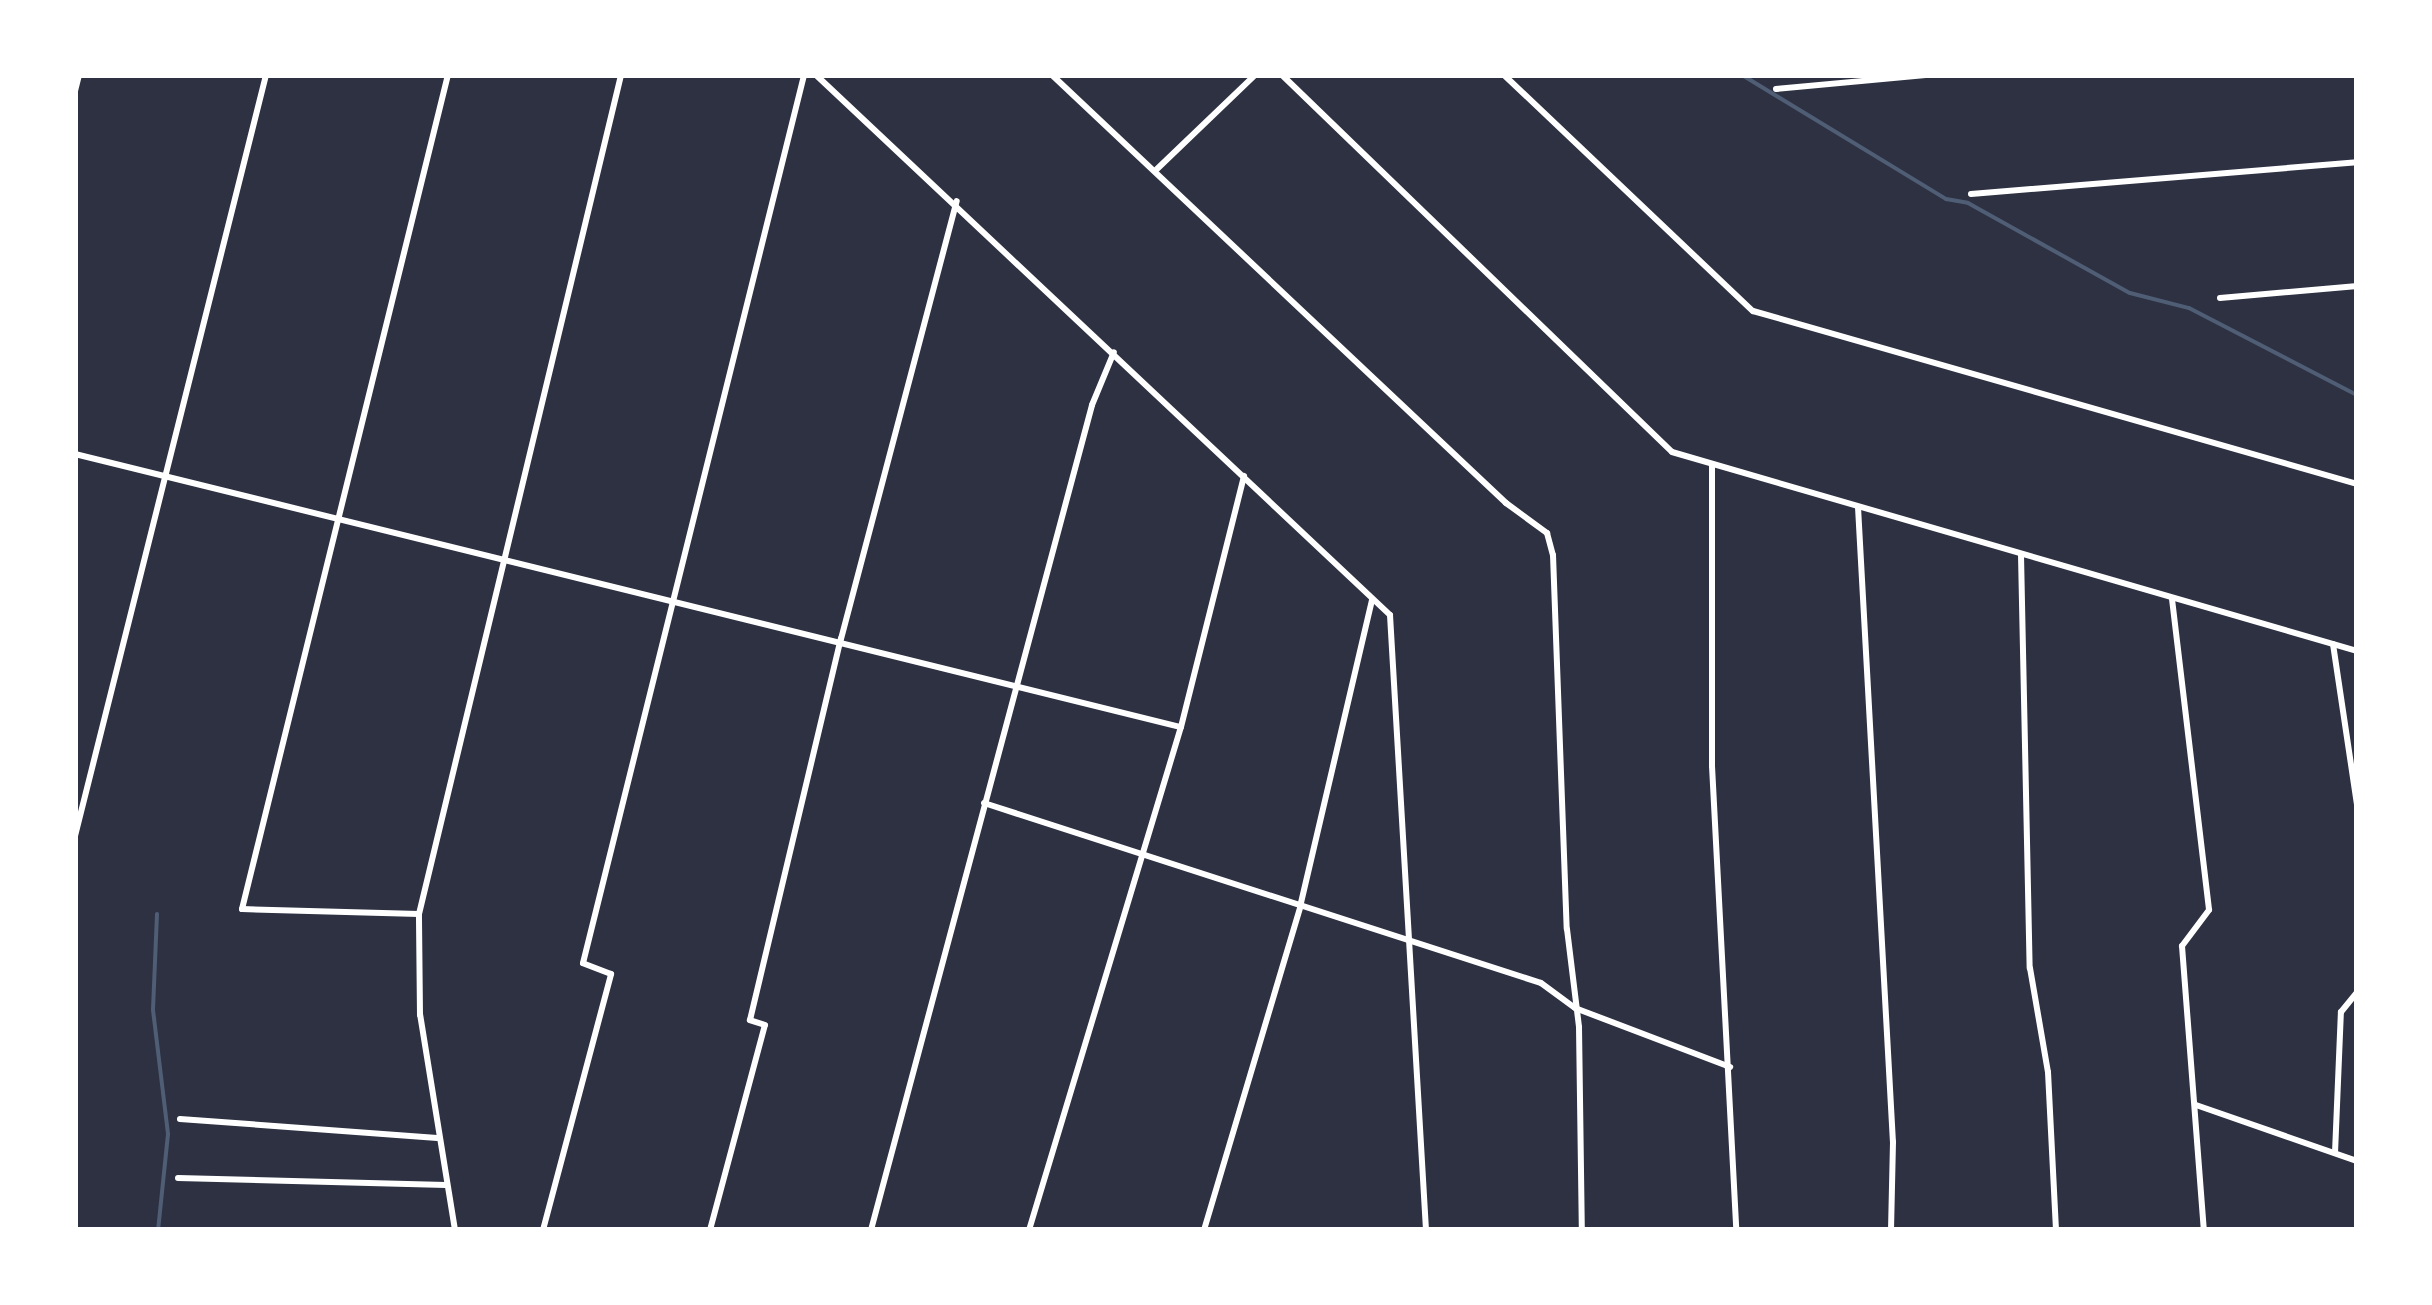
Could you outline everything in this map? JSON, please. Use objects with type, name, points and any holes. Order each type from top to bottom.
[{"type":"street","points":[[75,90],[79,75]]},
{"type":"street","points":[[75,836],[266,75]]},
{"type":"street","points":[[419,914],[242,909],[448,75]]},
{"type":"street","points":[[455,1230],[420,1014],[419,914],[622,75]]},
{"type":"street","points":[[543,1230],[611,974],[583,963],[804,75]]},
{"type":"street","points":[[816,75],[957,202],[1390,614],[1414,943],[1426,1230]]},
{"type":"street","points":[[1052,75],[1158,170],[1506,503],[1547,532],[1553,554],[1582,1230]]},
{"type":"street","points":[[1158,170],[1254,75]]},
{"type":"street","points":[[1282,75],[1672,452],[2357,651]]},
{"type":"street","points":[[1504,75],[1753,311],[2357,484]]},
{"type":"street","points":[[1776,88],[1928,75]]},
{"type":"street","points":[[1972,194],[2357,162]]},
{"type":"street","points":[[710,1230],[764,1025],[750,1020],[841,639],[957,202]]},
{"type":"street","points":[[2220,298],[2357,286]]},
{"type":"street","points":[[871,1230],[1092,405],[1114,352]]},
{"type":"street","points":[[75,454],[1016,682],[1180,727]]},
{"type":"street","points":[[1712,464],[1712,766],[1736,1230]]},
{"type":"street","points":[[1029,1230],[1180,727],[1244,476]]},
{"type":"street","points":[[1858,506],[1893,1142],[1891,1230]]},
{"type":"street","points":[[2020,554],[2030,968],[2048,1072],[2056,1230]]},
{"type":"street","points":[[1204,1230],[1300,907],[1372,598]]},
{"type":"street","points":[[2172,599],[2209,910],[2182,946],[2204,1230]]},
{"type":"street","points":[[2333,644],[2357,804]]},
{"type":"street","points":[[984,802],[1541,982],[1575,1008],[1730,1067]]},
{"type":"street","points":[[2335,1153],[2342,1012],[2357,992]]},
{"type":"street","points":[[2196,1105],[2357,1161]]},
{"type":"street","points":[[180,1119],[438,1138]]},
{"type":"street","points":[[178,1178],[446,1185]]},
{"type":"waterway","points":[[1742,75],[1946,199],[1968,203],[2130,293],[2189,308],[2357,395]]},
{"type":"waterway","points":[[157,914],[153,1010],[168,1134],[158,1230]]}]
